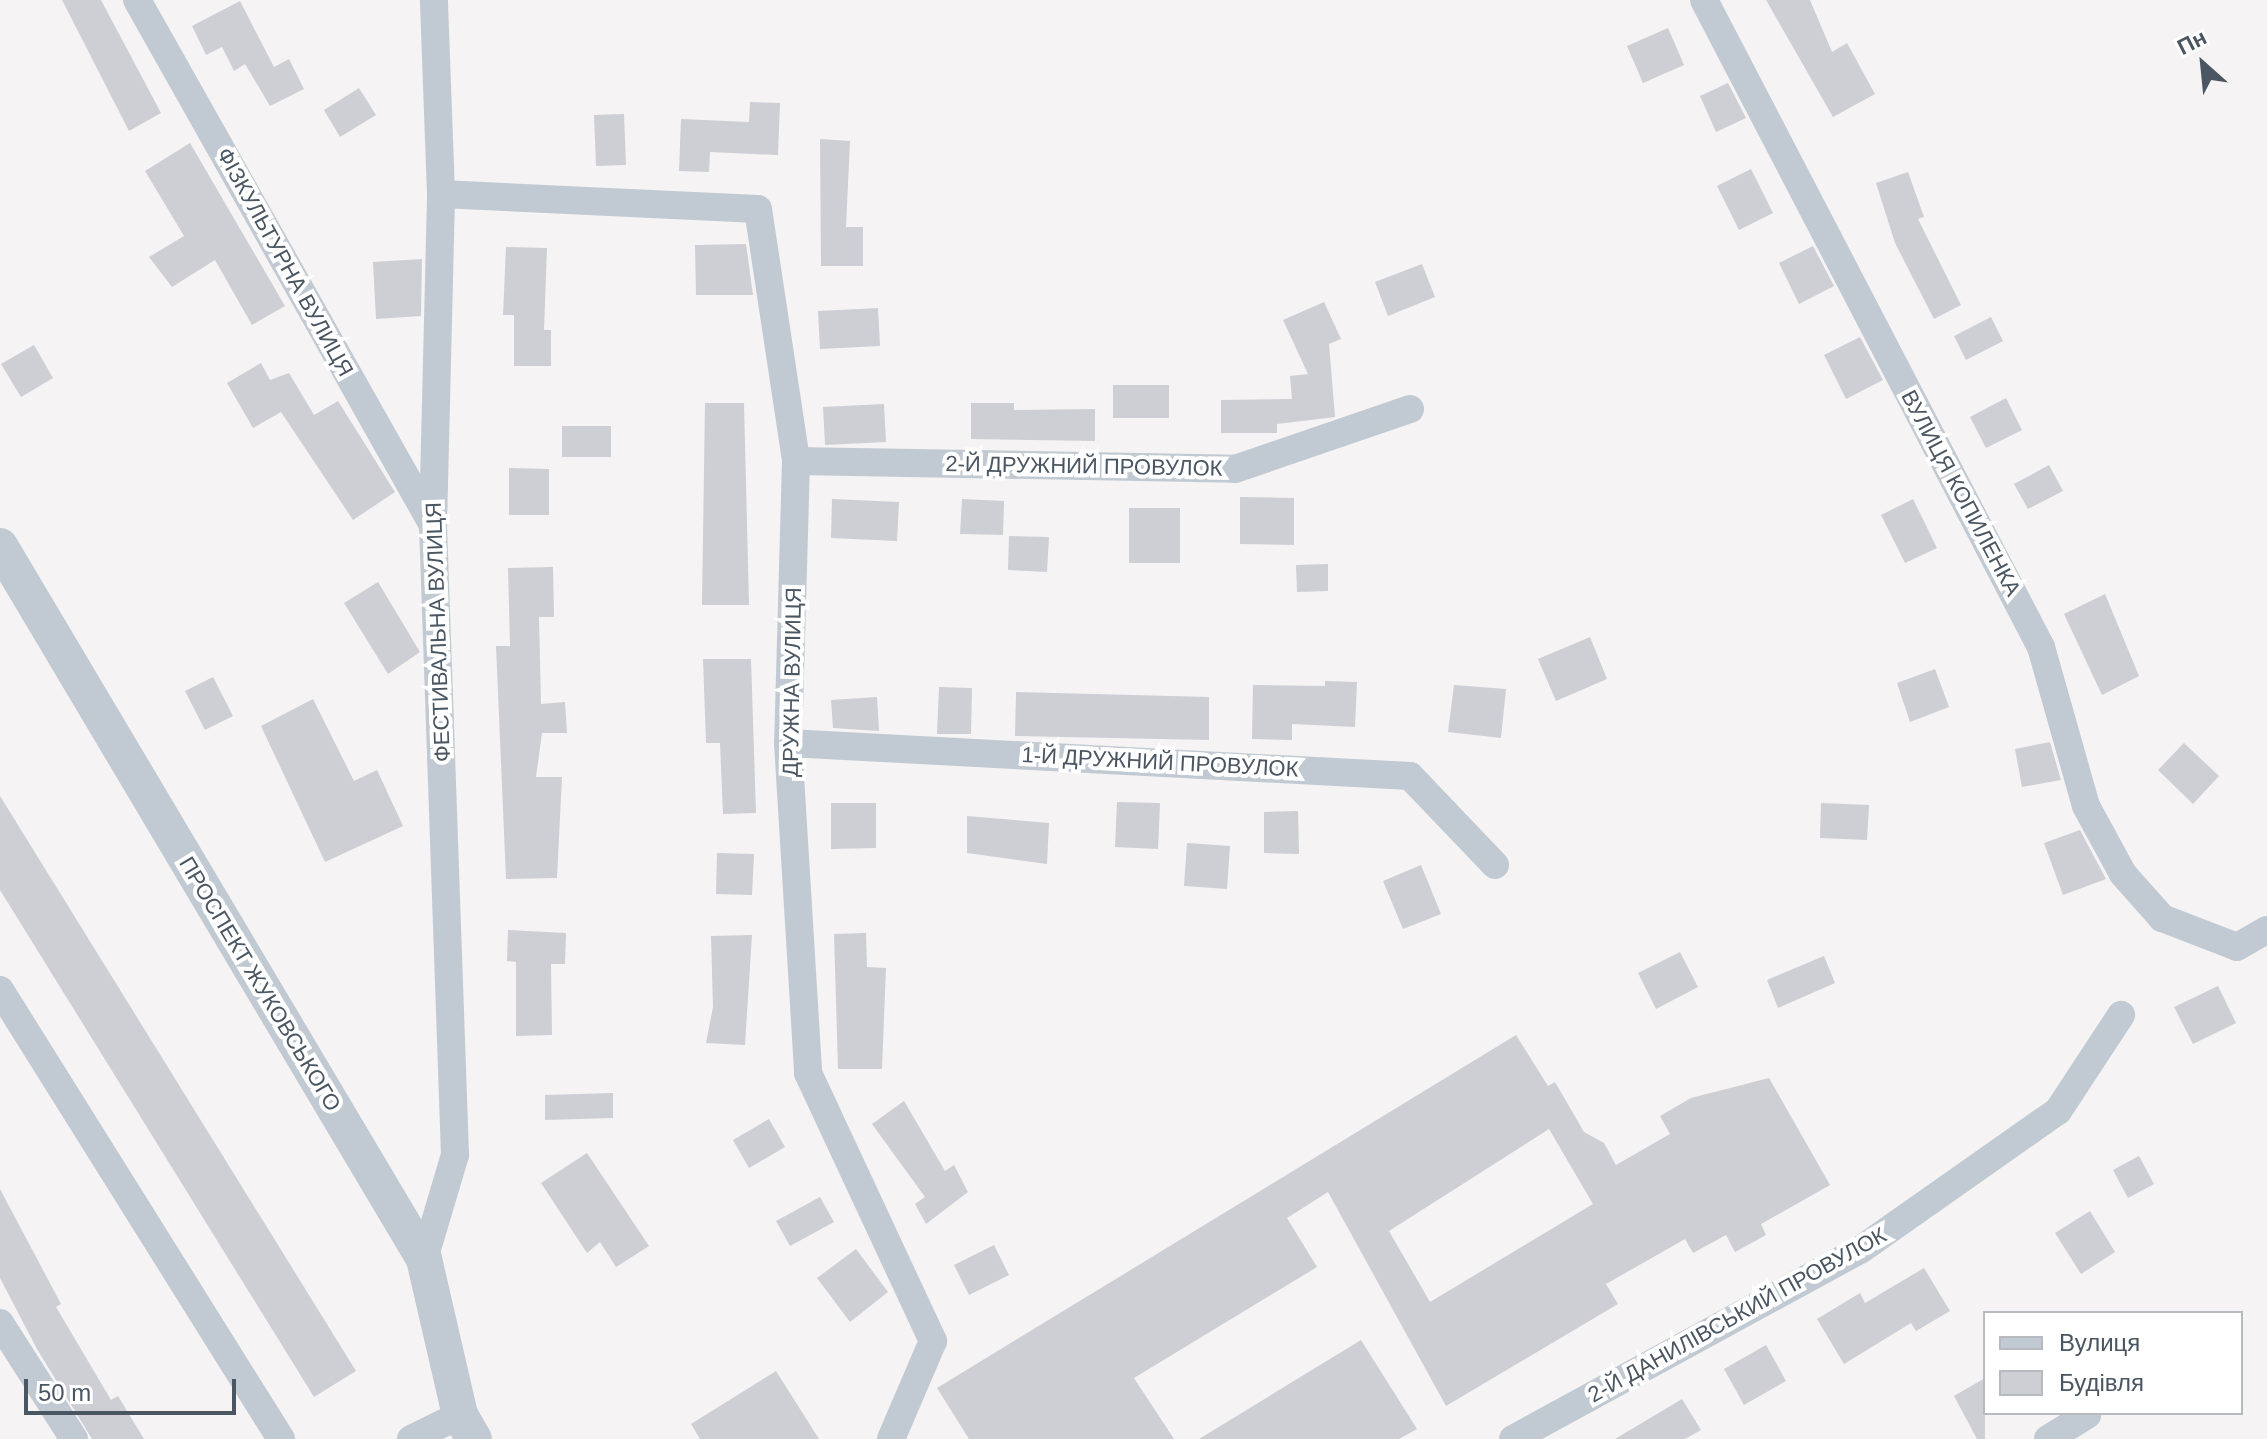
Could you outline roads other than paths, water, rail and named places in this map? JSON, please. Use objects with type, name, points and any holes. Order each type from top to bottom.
[{"type":"street","name":"ФІЗКУЛЬТУРНА ВУЛИЦЯ","points":[[137,0],[433,525]]},
{"type":"street","name":"ФЕСТИВАЛЬНА ВУЛИЦЯ","points":[[424,1259],[455,1155],[433,525],[441,194],[434,0]]},
{"type":"street","name":"ВУЛИЦЯ КОПИЛЕНКА","points":[[1704,0],[2041,647],[2086,806],[2123,874],[2162,918],[2237,947],[2267,930]]},
{"type":"street","name":"ДРУЖНА ВУЛИЦЯ","points":[[441,194],[758,209],[796,461],[788,743],[808,1073],[933,1341],[891,1439]]},
{"type":"street","name":"2-Й ДРУЖНИЙ ПРОВУЛОК","points":[[796,461],[1235,469],[1410,409]]},
{"type":"street","name":"ПРОСПЕКТ ЖУКОВСЬКОГО","points":[[0,546],[424,1259],[467,1427]]},
{"type":"street","name":"1-Й ДРУЖНИЙ ПРОВУЛОК","points":[[788,743],[1410,776],[1495,865]]},
{"type":"street","points":[[0,990],[281,1439]]},
{"type":"street","name":"2-Й ДАНИЛІВСЬКИЙ ПРОВУЛОК","points":[[1513,1439],[1872,1242],[2058,1111],[2121,1015]]},
{"type":"street","points":[[0,1323],[74,1439]]},
{"type":"street","points":[[2048,1439],[2087,1415]]},
{"type":"street","points":[[411,1439],[467,1427]]}]
